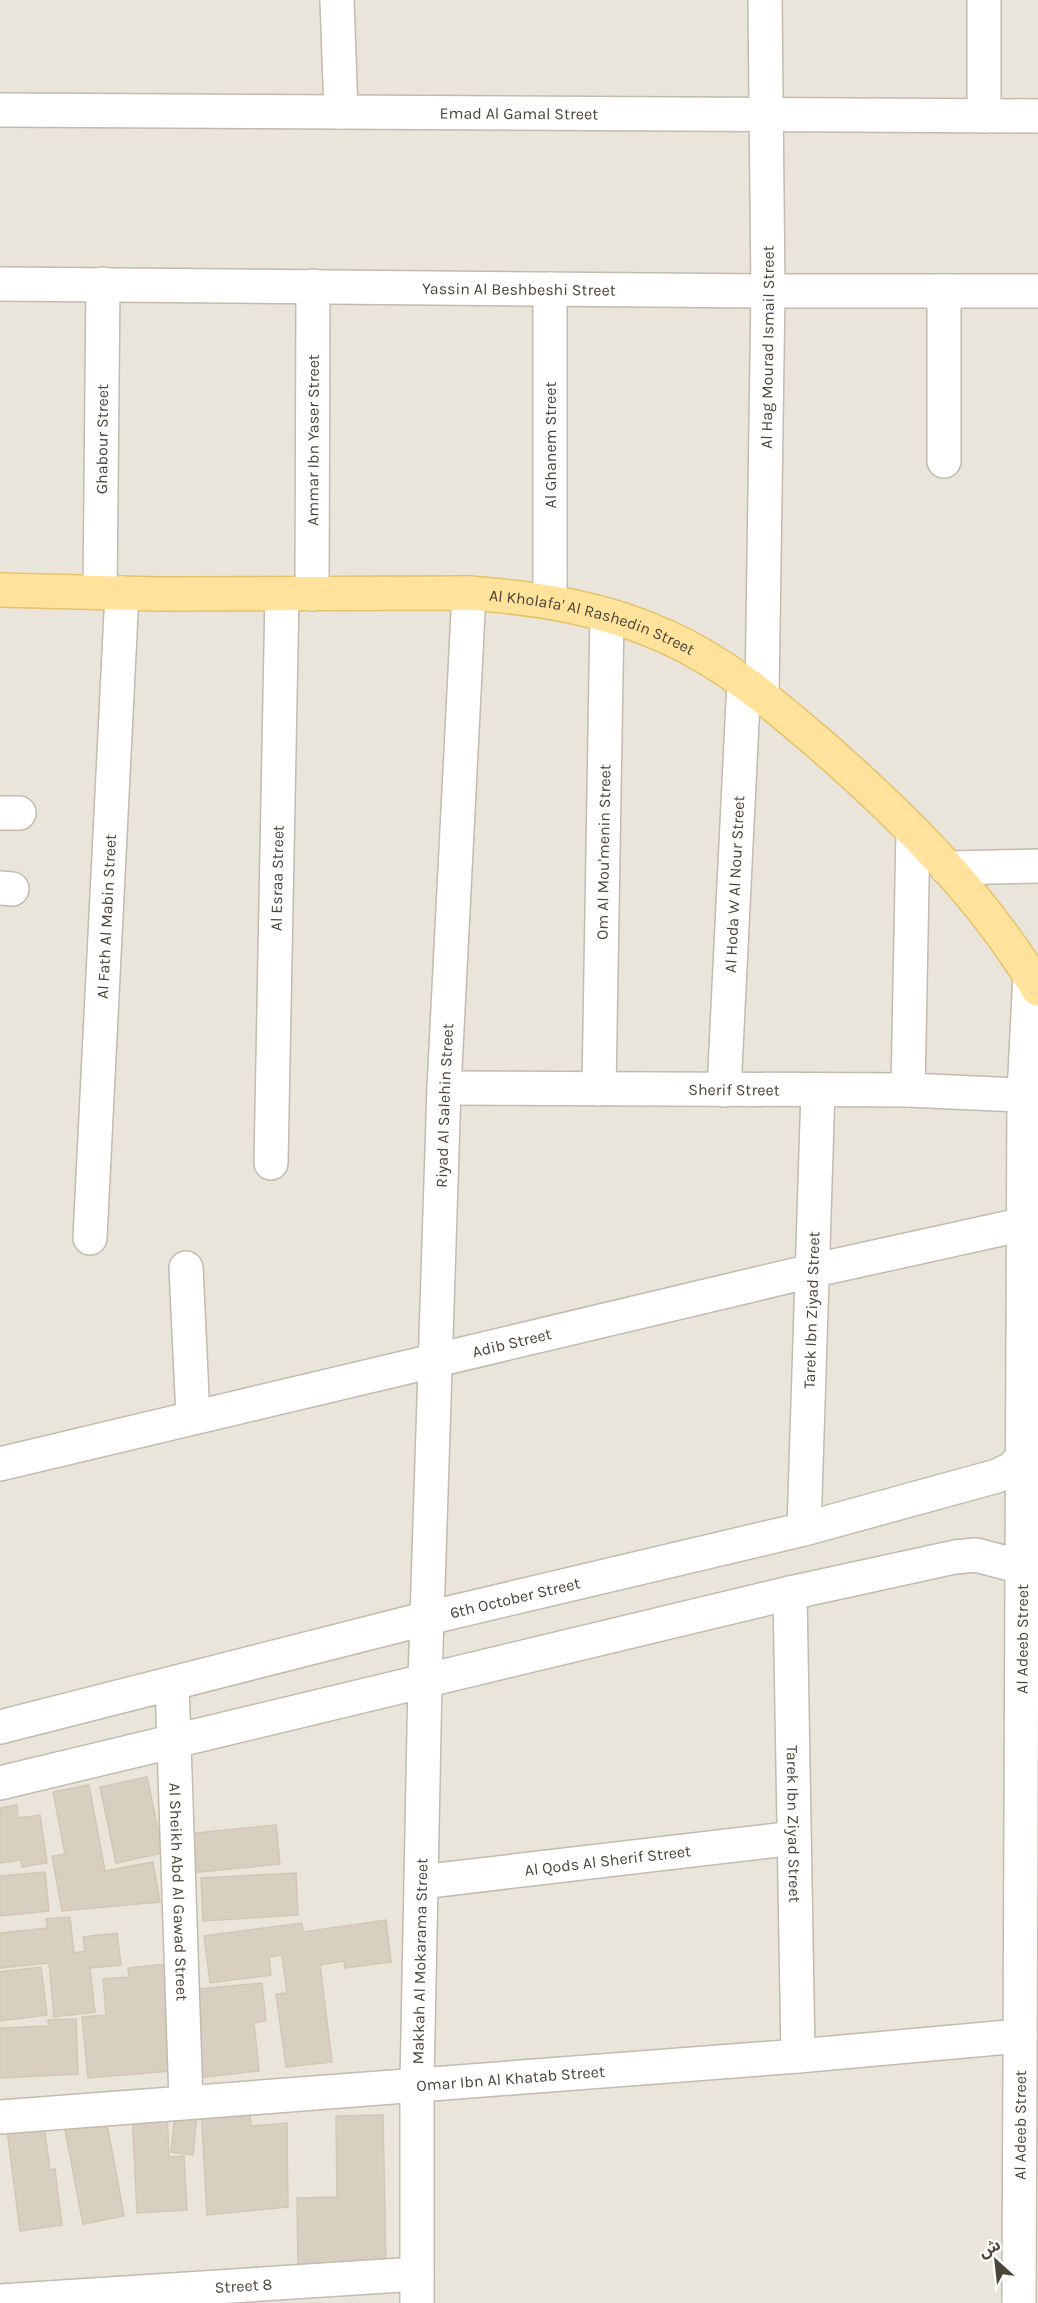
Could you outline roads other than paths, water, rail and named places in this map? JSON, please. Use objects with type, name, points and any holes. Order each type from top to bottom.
[{"type":"main road","name":"Al Kholafa' Al Rashedin Street","points":[[0,590],[111,593],[470,593],[520,596],[607,615],[667,637],[753,688],[864,783],[947,868],[1009,944],[1034,982]]},
{"type":"street","points":[[337,0],[341,112]]},
{"type":"street","name":"Al Hag Mourad Ismail Street","points":[[753,688],[768,291],[765,0]]},
{"type":"street","points":[[984,0],[984,116]]},
{"type":"street","name":"Emad Al Gamal Street","points":[[0,110],[1038,116]]},
{"type":"street","name":"Yassin Al Beshbeshi Street","points":[[0,284],[768,291],[1038,291]]},
{"type":"street","name":"Ghabour Street","points":[[103,284],[111,593]]},
{"type":"street","name":"Ammar Ibn Yaser Street","points":[[297,594],[313,286]]},
{"type":"street","name":"Al Ghanem Street","points":[[550,289],[550,602]]},
{"type":"street","points":[[944,291],[944,461]]},
{"type":"street","name":"Al Fath Al Mabin Street","points":[[90,1238],[111,593]]},
{"type":"street","name":"Riyad Al Salehin Street","points":[[428,1618],[444,1088],[470,593]]},
{"type":"street","name":"Al Esraa Street","points":[[271,1163],[297,594]]},
{"type":"street","name":"Om Al Mou'menin Street","points":[[598,1089],[607,615]]},
{"type":"street","name":"Al Hoda W Al Nour Street","points":[[724,1090],[753,688]]},
{"type":"street","points":[[908,1090],[913,831]]},
{"type":"street","points":[[947,868],[1038,866]]},
{"type":"street","name":"Al Adeeb Street","points":[[1019,2303],[1024,1224],[1034,982]]},
{"type":"street","name":"Sherif Street","points":[[444,1088],[908,1090],[1031,1095]]},
{"type":"street","name":"Tarek Ibn Ziyad Street","points":[[804,1528],[818,1090]]},
{"type":"street","name":"Adib Street","points":[[0,1464],[811,1271],[1024,1224]]},
{"type":"street","points":[[186,1268],[193,1417]]},
{"type":"street","name":"6th October Street","points":[[0,1727],[428,1618],[804,1528],[997,1476],[1013,1468],[1023,1456]]},
{"type":"street","points":[[0,1783],[790,1593],[955,1557],[976,1555],[1022,1567]]},
{"type":"street","name":"Tarek Ibn Ziyad Street","points":[[790,1593],[798,2056]]},
{"type":"street","name":"Makkah Al Mokarama Street","points":[[417,2289],[417,2083],[424,1680],[428,1618]]},
{"type":"street","name":"Al Sheikh Abd Al Gawad Street","points":[[172,1683],[186,2101]]},
{"type":"street","name":"Al Qods Al Sherif Street","points":[[421,1882],[794,1838]]},
{"type":"street","name":"Omar Ibn Al Khatab Street","points":[[0,2117],[417,2083],[798,2056],[1020,2036]]},
{"type":"street","name":"Street 8","points":[[0,2301],[417,2289]]}]
